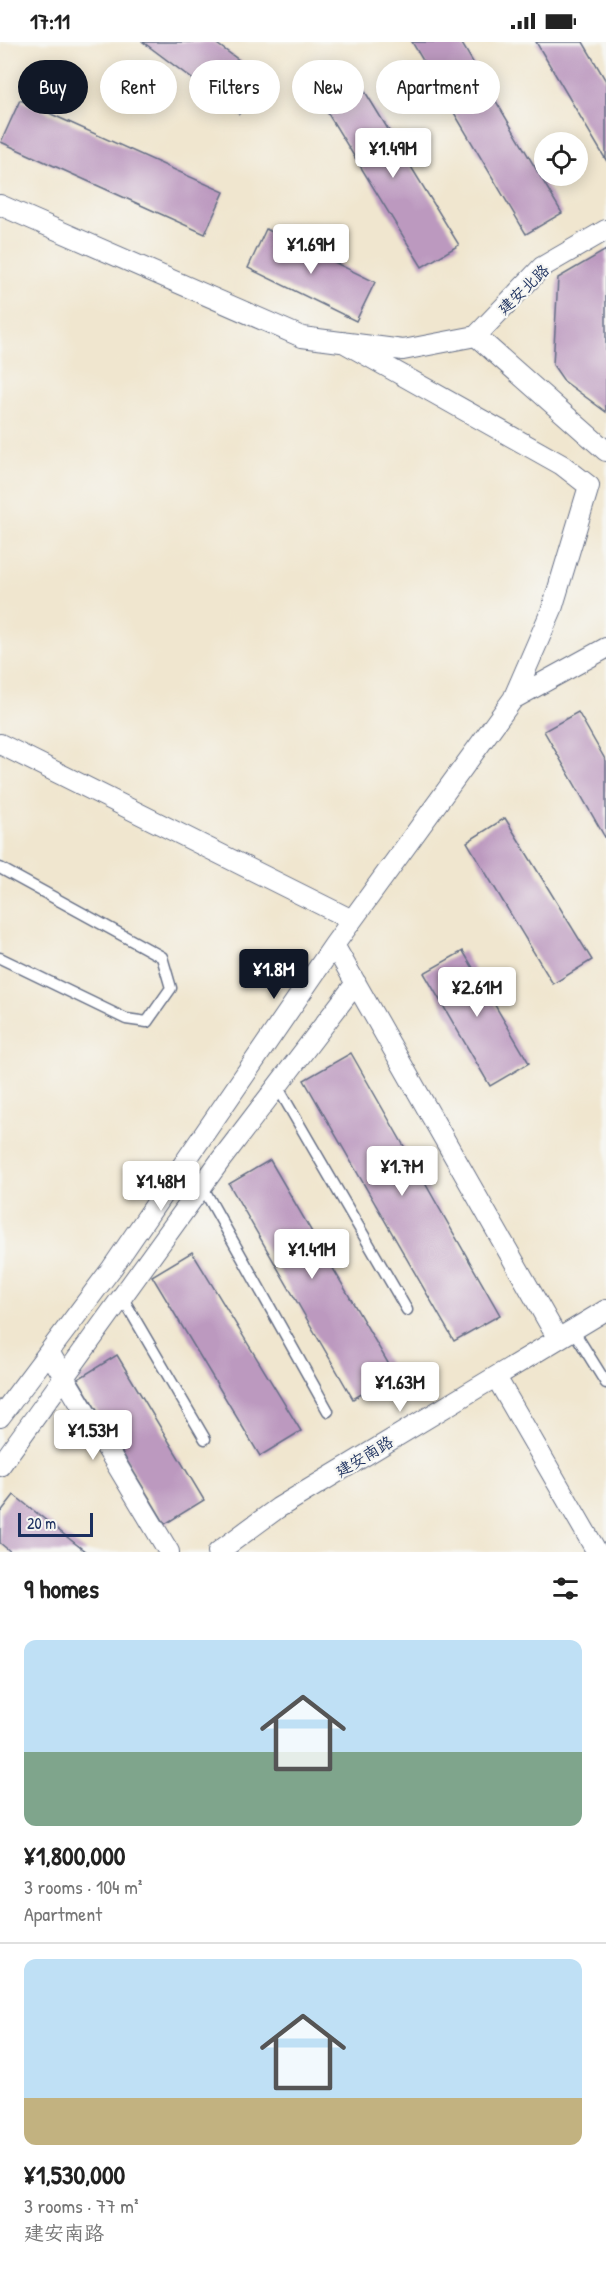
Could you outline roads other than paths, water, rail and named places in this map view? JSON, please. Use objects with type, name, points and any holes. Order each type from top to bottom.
[{"type":"street","points":[[0,206],[302,337],[403,350],[476,336],[606,451]]},
{"type":"street","name":"建安北路","points":[[476,336],[542,267],[606,230]]},
{"type":"street","points":[[0,1417],[7,1393],[49,1352],[112,1268],[334,945],[513,699],[552,609],[597,487],[343,342]]},
{"type":"street","points":[[513,699],[606,648]]},
{"type":"street","points":[[0,744],[352,920]]},
{"type":"street","points":[[334,945],[566,1334]]},
{"type":"street","points":[[0,1466],[202,1186],[356,983]]},
{"type":"street","name":"建安南路","points":[[218,1552],[278,1508],[606,1310]]},
{"type":"street","points":[[49,1352],[169,1552]]},
{"type":"street","points":[[496,1377],[597,1552]]},
{"type":"lane","points":[[0,868],[162,957],[171,988],[147,1022],[126,1019],[0,958]]},
{"type":"lane","points":[[277,1086],[407,1310]]},
{"type":"lane","points":[[202,1186],[328,1411]]},
{"type":"lane","points":[[122,1297],[205,1439]]},
{"type":"lane","points":[[566,1334],[606,1383]]}]
